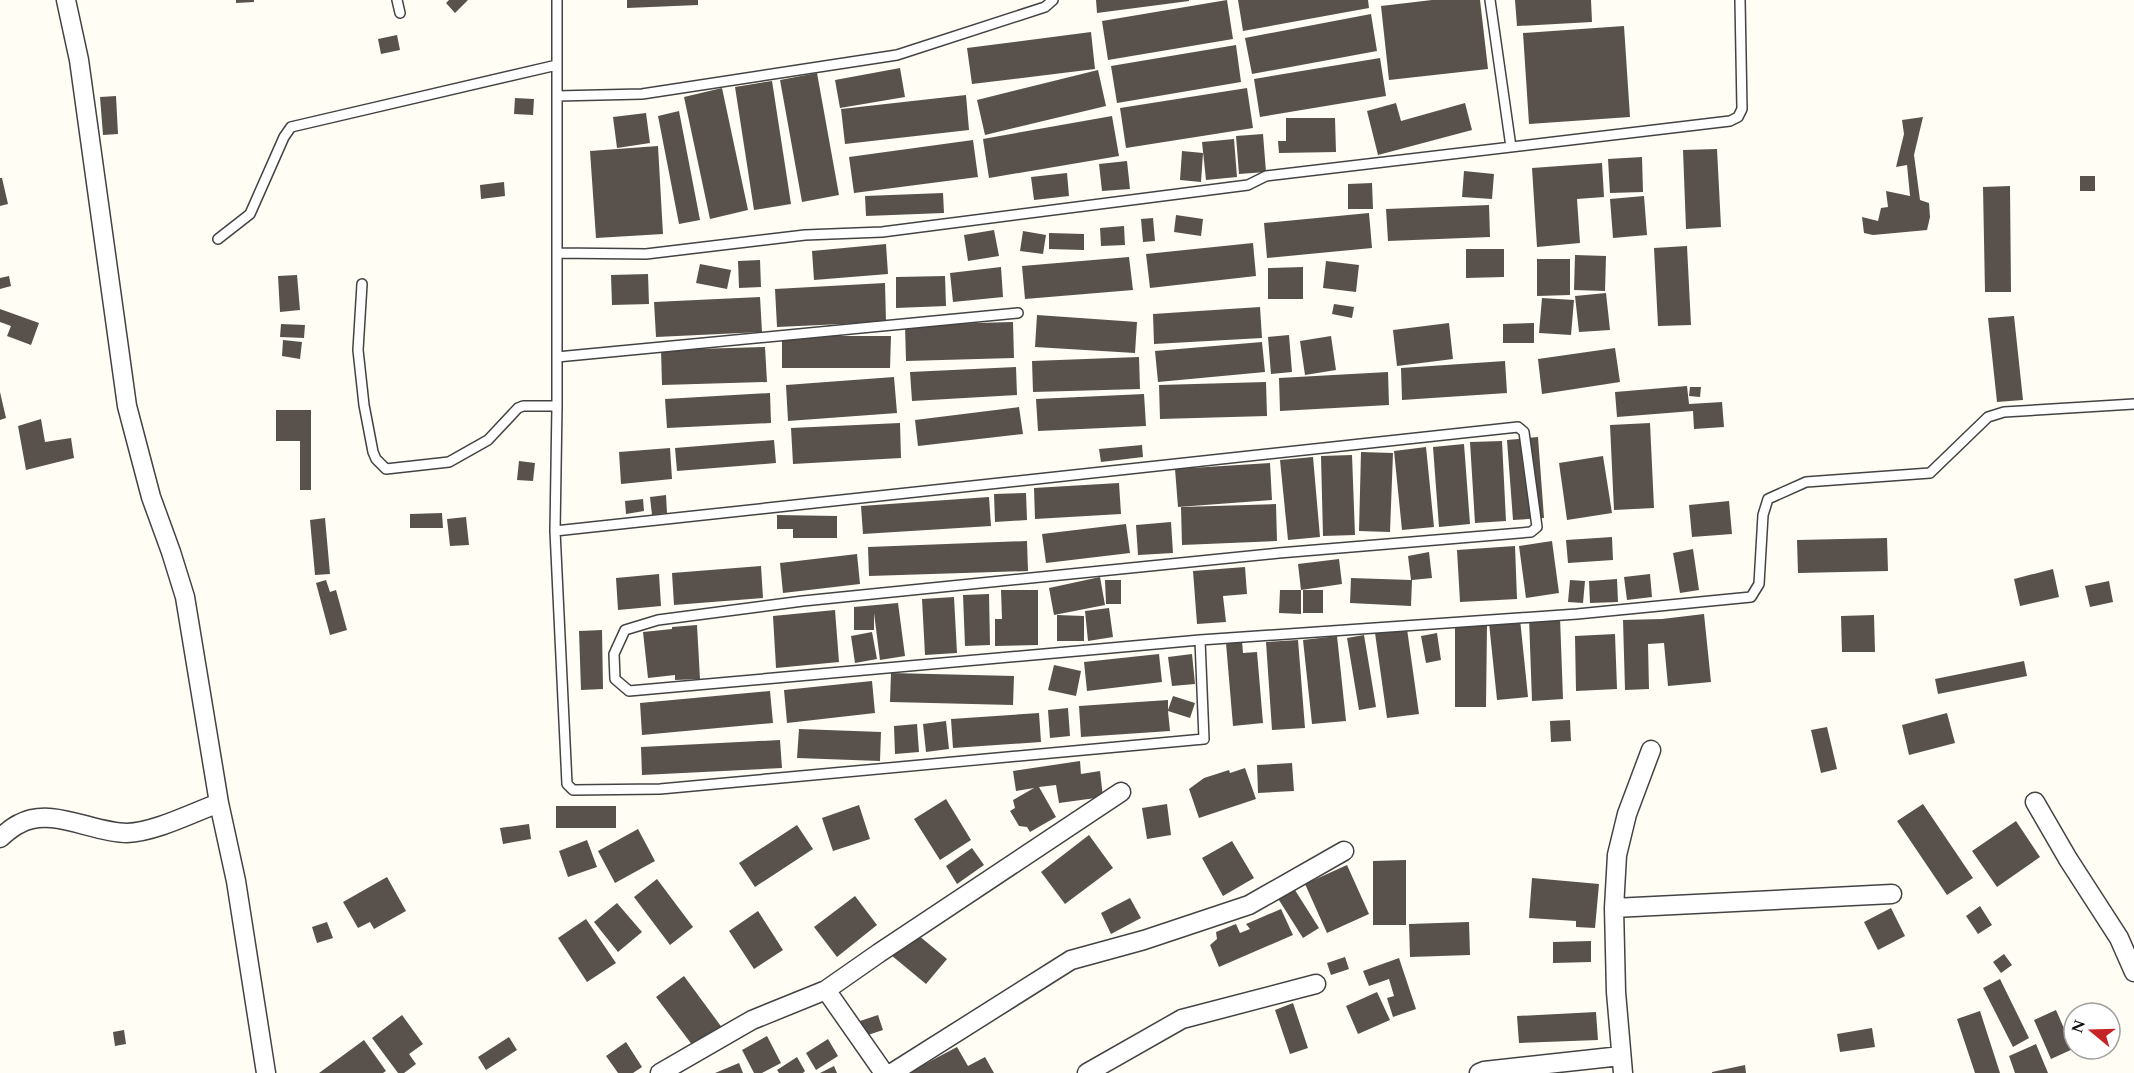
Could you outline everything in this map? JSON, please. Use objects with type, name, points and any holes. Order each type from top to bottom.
[{"type":"street","points":[[66,0],[78,60],[127,406],[151,497],[185,597],[219,803],[236,881],[266,1073]]},
{"type":"street","points":[[1479,1073],[1622,1065],[1616,992],[1614,908],[1617,855],[1627,814],[1651,750]]},
{"type":"street","points":[[660,1073],[752,1020],[826,990],[1121,792]]},
{"type":"street","points":[[2035,802],[2068,859],[2119,938],[2134,972]]},
{"type":"street","points":[[0,838],[20,823],[37,819],[57,819],[128,833],[147,830],[219,803]]},
{"type":"street","points":[[892,1073],[1071,960],[1144,940],[1249,905],[1344,851]]},
{"type":"street","points":[[1614,908],[1892,894]]},
{"type":"street","points":[[1088,1073],[1182,1018],[1316,984]]},
{"type":"street","points":[[826,990],[884,1073]]},
{"type":"lane","points":[[397,0],[400,13]]},
{"type":"lane","points":[[557,0],[555,531],[567,784],[573,790],[660,789],[1204,739],[1200,640]]},
{"type":"lane","points":[[557,96],[642,94],[897,55],[1045,7],[1053,0]]},
{"type":"lane","points":[[1490,0],[1511,147]]},
{"type":"lane","points":[[557,253],[646,254],[805,235],[882,232],[1248,185],[1266,176],[1730,121],[1738,117],[1742,109],[1740,0]]},
{"type":"lane","points":[[218,239],[250,214],[284,137],[291,127],[557,65]]},
{"type":"lane","points":[[362,284],[358,350],[364,405],[376,459],[386,469],[449,462],[488,440],[518,408],[557,406]]},
{"type":"lane","points":[[557,357],[1018,313]]},
{"type":"lane","points":[[555,531],[1518,427],[1524,432],[1537,527],[1531,532],[1279,553],[803,601],[658,620],[625,630],[614,654],[615,679],[629,691],[1200,640],[1577,614],[1751,597],[1759,584],[1763,515],[1768,499],[1806,482],[1930,473],[1988,417],[2004,412],[2134,404]]},
{"type":"building","points":[[236,0],[254,0],[254,2],[236,3]]},
{"type":"building","points":[[449,0],[468,0],[455,13],[446,3]]},
{"type":"building","points":[[627,0],[698,0],[698,5],[627,8]]},
{"type":"building","points":[[1096,0],[1189,0],[1189,1],[1097,13]]},
{"type":"building","points":[[1227,0],[1233,39],[1108,60],[1102,21]]},
{"type":"building","points":[[1238,0],[1368,0],[1369,8],[1243,31]]},
{"type":"building","points":[[1432,0],[1480,0],[1488,69],[1389,80],[1381,6]]},
{"type":"building","points":[[1515,0],[1591,0],[1592,22],[1517,26]]},
{"type":"building","points":[[1371,14],[1377,51],[1252,74],[1245,38]]},
{"type":"building","points":[[1624,26],[1630,117],[1529,124],[1523,33]]},
{"type":"building","points":[[1091,32],[1095,69],[972,84],[967,48]]},
{"type":"building","points":[[397,35],[400,50],[381,54],[378,39]]},
{"type":"building","points":[[1236,45],[1241,82],[1117,103],[1111,66]]},
{"type":"building","points":[[1380,58],[1386,96],[1260,117],[1254,79]]},
{"type":"building","points":[[900,68],[905,97],[840,108],[835,80]]},
{"type":"building","points":[[1098,70],[1106,106],[985,135],[977,100]]},
{"type":"building","points":[[817,73],[839,195],[802,202],[780,80]]},
{"type":"building","points":[[772,81],[791,204],[754,210],[735,87]]},
{"type":"building","points":[[722,88],[748,210],[710,219],[684,97]]},
{"type":"building","points":[[1247,88],[1253,128],[1126,148],[1120,108]]},
{"type":"building","points":[[966,95],[969,130],[845,144],[841,109]]},
{"type":"building","points":[[116,96],[118,134],[103,135],[100,97]]},
{"type":"building","points":[[515,98],[534,99],[533,115],[514,114]]},
{"type":"building","points":[[1396,103],[1401,121],[1465,103],[1472,130],[1378,155],[1367,111]]},
{"type":"building","points":[[679,111],[700,220],[679,224],[658,116]]},
{"type":"building","points":[[646,113],[650,143],[617,148],[613,117]]},
{"type":"building","points":[[1112,116],[1119,156],[989,178],[983,139]]},
{"type":"building","points":[[1923,117],[1914,155],[1920,200],[1929,203],[1930,217],[1927,230],[1873,235],[1864,233],[1862,217],[1878,221],[1881,208],[1888,207],[1886,191],[1910,196],[1907,165],[1896,167],[1904,134],[1902,120]]},
{"type":"building","points":[[1286,118],[1335,118],[1336,152],[1279,153],[1278,141],[1286,141]]},
{"type":"building","points":[[1263,134],[1266,172],[1239,174],[1236,136]]},
{"type":"building","points":[[1234,139],[1237,177],[1206,180],[1202,142]]},
{"type":"building","points":[[973,140],[978,177],[854,193],[849,157]]},
{"type":"building","points":[[658,146],[663,234],[596,238],[590,151]]},
{"type":"building","points":[[1717,149],[1721,227],[1686,229],[1683,150]]},
{"type":"building","points":[[1182,151],[1203,153],[1201,182],[1180,180]]},
{"type":"building","points":[[1642,157],[1643,192],[1610,193],[1608,159]]},
{"type":"building","points":[[1127,161],[1130,189],[1102,191],[1099,164]]},
{"type":"building","points":[[1602,163],[1604,197],[1577,199],[1580,243],[1537,247],[1532,168]]},
{"type":"building","points":[[1464,171],[1494,174],[1492,199],[1462,197]]},
{"type":"building","points":[[1067,173],[1069,196],[1034,200],[1031,177]]},
{"type":"building","points":[[2080,176],[2095,176],[2095,191],[2080,191]]},
{"type":"building","points":[[0,178],[2,178],[8,204],[0,206]]},
{"type":"building","points":[[504,182],[505,196],[481,199],[480,185]]},
{"type":"building","points":[[1372,183],[1373,209],[1348,209],[1348,184]]},
{"type":"building","points":[[2010,186],[2011,292],[1985,292],[1983,187]]},
{"type":"building","points":[[943,193],[944,213],[866,216],[865,196]]},
{"type":"building","points":[[1644,196],[1647,235],[1613,238],[1610,199]]},
{"type":"building","points":[[1489,205],[1490,237],[1388,241],[1386,209]]},
{"type":"building","points":[[1369,213],[1372,248],[1267,258],[1264,223]]},
{"type":"building","points":[[1176,215],[1203,219],[1201,236],[1174,232]]},
{"type":"building","points":[[1153,218],[1155,241],[1143,242],[1141,219]]},
{"type":"building","points":[[1124,226],[1125,245],[1101,246],[1100,228]]},
{"type":"building","points":[[994,230],[999,256],[968,261],[964,235]]},
{"type":"building","points":[[1023,231],[1046,235],[1043,254],[1020,251]]},
{"type":"building","points":[[1049,233],[1084,234],[1084,250],[1049,249]]},
{"type":"building","points":[[1253,243],[1256,276],[1150,288],[1146,254]]},
{"type":"building","points":[[886,244],[888,274],[814,280],[812,251]]},
{"type":"building","points":[[1687,246],[1691,325],[1658,326],[1654,248]]},
{"type":"building","points":[[1466,249],[1504,249],[1504,277],[1466,278]]},
{"type":"building","points":[[1575,255],[1606,256],[1605,291],[1574,290]]},
{"type":"building","points":[[1129,257],[1133,290],[1025,299],[1022,266]]},
{"type":"building","points":[[1537,259],[1570,259],[1570,295],[1537,296]]},
{"type":"building","points":[[760,260],[761,287],[739,288],[738,261]]},
{"type":"building","points":[[1326,261],[1359,265],[1356,292],[1323,288]]},
{"type":"building","points":[[700,264],[731,270],[727,289],[696,283]]},
{"type":"building","points":[[1001,267],[1003,297],[953,302],[950,273]]},
{"type":"building","points":[[1303,267],[1303,299],[1268,299],[1268,268]]},
{"type":"building","points":[[648,274],[649,304],[612,305],[611,275]]},
{"type":"building","points":[[297,275],[300,310],[280,312],[278,276]]},
{"type":"building","points":[[9,276],[11,286],[0,289],[0,278]]},
{"type":"building","points":[[945,276],[946,306],[896,308],[896,277]]},
{"type":"building","points":[[885,283],[886,322],[777,327],[775,289]]},
{"type":"building","points":[[1606,293],[1610,330],[1579,332],[1575,296]]},
{"type":"building","points":[[760,297],[762,332],[656,337],[654,302]]},
{"type":"building","points":[[1542,298],[1574,300],[1571,335],[1539,333]]},
{"type":"building","points":[[1334,304],[1354,307],[1352,318],[1332,314]]},
{"type":"building","points":[[1260,307],[1262,338],[1154,344],[1153,314]]},
{"type":"building","points":[[0,309],[39,323],[31,345],[7,336],[11,326],[0,322]]},
{"type":"building","points":[[1037,315],[1137,322],[1135,353],[1035,347]]},
{"type":"building","points":[[2014,316],[2023,400],[1997,402],[1988,318]]},
{"type":"building","points":[[1013,322],[1014,358],[906,361],[905,325]]},
{"type":"building","points":[[1449,323],[1453,359],[1397,366],[1393,330]]},
{"type":"building","points":[[1534,323],[1534,343],[1503,343],[1503,324]]},
{"type":"building","points":[[281,324],[305,325],[304,338],[280,337]]},
{"type":"building","points":[[1289,335],[1292,372],[1271,374],[1268,337]]},
{"type":"building","points":[[782,336],[891,336],[890,368],[782,368]]},
{"type":"building","points":[[1331,336],[1336,370],[1305,375],[1300,341]]},
{"type":"building","points":[[283,340],[302,342],[300,359],[282,356]]},
{"type":"building","points":[[1262,342],[1265,372],[1158,382],[1155,351]]},
{"type":"building","points":[[765,347],[767,382],[662,385],[661,350]]},
{"type":"building","points":[[1615,348],[1620,382],[1542,394],[1538,359]]},
{"type":"building","points":[[1139,357],[1140,389],[1033,392],[1032,361]]},
{"type":"building","points":[[1505,361],[1507,393],[1402,400],[1401,368]]},
{"type":"building","points":[[1016,367],[1017,395],[912,401],[910,372]]},
{"type":"building","points":[[1388,372],[1389,405],[1280,411],[1279,378]]},
{"type":"building","points":[[894,377],[897,413],[788,421],[786,385]]},
{"type":"building","points":[[1266,382],[1267,416],[1160,419],[1159,385]]},
{"type":"building","points":[[1687,386],[1689,404],[1722,402],[1724,427],[1694,429],[1693,411],[1617,417],[1615,392]]},
{"type":"building","points":[[1690,387],[1701,387],[1700,397],[1689,396]]},
{"type":"building","points":[[0,392],[6,418],[0,420]]},
{"type":"building","points":[[770,393],[771,423],[667,428],[665,399]]},
{"type":"building","points":[[1144,394],[1146,426],[1038,431],[1036,399]]},
{"type":"building","points":[[1019,407],[1023,434],[918,446],[915,420]]},
{"type":"building","points":[[276,410],[311,410],[311,490],[300,490],[300,441],[276,441]]},
{"type":"building","points":[[41,419],[45,442],[71,438],[74,458],[26,470],[18,426]]},
{"type":"building","points":[[900,423],[901,458],[793,464],[791,428]]},
{"type":"building","points":[[1650,423],[1654,508],[1614,510],[1610,425]]},
{"type":"building","points":[[1538,437],[1544,518],[1513,520],[1507,440]]},
{"type":"building","points":[[774,440],[776,463],[677,471],[675,448]]},
{"type":"building","points":[[1502,441],[1506,521],[1475,523],[1470,442]]},
{"type":"building","points":[[1464,444],[1470,524],[1439,527],[1433,447]]},
{"type":"building","points":[[1142,445],[1143,457],[1101,462],[1099,449]]},
{"type":"building","points":[[1426,447],[1434,527],[1402,530],[1394,451]]},
{"type":"building","points":[[670,448],[672,479],[621,484],[619,452]]},
{"type":"building","points":[[1361,452],[1393,453],[1390,532],[1359,531]]},
{"type":"building","points":[[1352,455],[1355,535],[1323,536],[1321,456]]},
{"type":"building","points":[[1603,456],[1612,513],[1567,520],[1559,463]]},
{"type":"building","points":[[1313,457],[1320,537],[1288,540],[1280,460]]},
{"type":"building","points":[[519,461],[535,463],[533,481],[517,480]]},
{"type":"building","points":[[1270,463],[1272,500],[1178,507],[1175,469]]},
{"type":"building","points":[[1119,483],[1121,514],[1035,519],[1034,488]]},
{"type":"building","points":[[1026,493],[1027,520],[995,522],[994,494]]},
{"type":"building","points":[[666,495],[667,513],[652,515],[650,497]]},
{"type":"building","points":[[989,497],[991,526],[863,534],[861,506]]},
{"type":"building","points":[[643,499],[644,511],[626,514],[625,501]]},
{"type":"building","points":[[1729,501],[1732,534],[1692,537],[1689,505]]},
{"type":"building","points":[[1276,504],[1277,541],[1182,545],[1181,507]]},
{"type":"building","points":[[442,513],[443,528],[410,528],[410,514]]},
{"type":"building","points":[[777,515],[837,516],[837,538],[793,538],[793,529],[777,529]]},
{"type":"building","points":[[466,517],[469,545],[450,546],[447,519]]},
{"type":"building","points":[[325,518],[330,574],[315,575],[310,520]]},
{"type":"building","points":[[1171,522],[1173,553],[1138,555],[1136,525]]},
{"type":"building","points":[[1126,524],[1130,553],[1046,563],[1042,534]]},
{"type":"building","points":[[1612,537],[1613,560],[1568,563],[1566,540]]},
{"type":"building","points":[[1887,538],[1888,571],[1798,573],[1797,540]]},
{"type":"building","points":[[1027,541],[1028,571],[869,576],[868,547]]},
{"type":"building","points":[[1552,541],[1559,593],[1526,598],[1519,546]]},
{"type":"building","points":[[1515,546],[1517,599],[1460,602],[1457,550]]},
{"type":"building","points":[[1693,549],[1699,590],[1680,593],[1673,553]]},
{"type":"building","points":[[1429,552],[1432,578],[1412,580],[1411,606],[1350,603],[1351,578],[1411,580],[1408,556]]},
{"type":"building","points":[[857,554],[860,584],[783,593],[780,563]]},
{"type":"building","points":[[1339,559],[1342,584],[1301,590],[1298,564]]},
{"type":"building","points":[[761,566],[763,598],[674,605],[672,573]]},
{"type":"building","points":[[1245,567],[1247,594],[1223,596],[1226,622],[1197,624],[1193,571]]},
{"type":"building","points":[[2053,569],[2059,597],[2020,606],[2014,579]]},
{"type":"building","points":[[659,574],[661,606],[618,610],[616,578]]},
{"type":"building","points":[[1650,574],[1652,597],[1627,600],[1624,577]]},
{"type":"building","points":[[1100,577],[1105,605],[1054,615],[1049,588]]},
{"type":"building","points":[[1617,579],[1618,602],[1590,603],[1589,581]]},
{"type":"building","points":[[326,580],[330,592],[336,590],[347,630],[330,635],[316,583]]},
{"type":"building","points":[[1105,580],[1121,580],[1121,604],[1106,604]]},
{"type":"building","points":[[1570,580],[1585,581],[1583,603],[1568,602]]},
{"type":"building","points":[[2109,581],[2113,602],[2090,607],[2085,586]]},
{"type":"building","points":[[1001,590],[1038,590],[1038,645],[995,646],[995,619],[1002,619]]},
{"type":"building","points":[[1280,590],[1301,590],[1301,614],[1279,613]]},
{"type":"building","points":[[1303,590],[1323,590],[1323,613],[1303,613]]},
{"type":"building","points":[[989,594],[990,645],[965,646],[963,595]]},
{"type":"building","points":[[954,597],[957,653],[925,655],[922,599]]},
{"type":"building","points":[[898,603],[905,656],[880,660],[874,613],[874,630],[854,630],[854,607]]},
{"type":"building","points":[[1109,608],[1113,637],[1088,641],[1085,611]]},
{"type":"building","points":[[835,610],[839,662],[776,668],[773,616]]},
{"type":"building","points":[[1704,614],[1711,682],[1668,686],[1664,643],[1648,644],[1649,689],[1625,690],[1623,620],[1662,619]]},
{"type":"building","points":[[1057,615],[1084,616],[1084,641],[1057,641]]},
{"type":"building","points":[[1874,615],[1875,652],[1842,652],[1841,616]]},
{"type":"building","points":[[1560,617],[1563,699],[1532,701],[1529,618]]},
{"type":"building","points":[[1520,619],[1528,697],[1497,700],[1489,623]]},
{"type":"building","points":[[1455,624],[1487,624],[1486,707],[1455,707]]},
{"type":"building","points":[[697,625],[700,679],[675,680],[675,675],[648,678],[643,632]]},
{"type":"building","points":[[1407,629],[1419,714],[1387,718],[1375,633]]},
{"type":"building","points":[[602,630],[603,689],[581,690],[579,631]]},
{"type":"building","points":[[872,632],[877,659],[855,663],[851,636]]},
{"type":"building","points":[[1437,633],[1441,660],[1426,663],[1421,636]]},
{"type":"building","points":[[1615,634],[1617,689],[1576,691],[1575,636]]},
{"type":"building","points":[[1364,635],[1376,707],[1359,710],[1347,638]]},
{"type":"building","points":[[1337,636],[1346,721],[1312,724],[1303,640]]},
{"type":"building","points":[[1298,640],[1305,728],[1272,730],[1266,642]]},
{"type":"building","points":[[1242,641],[1243,653],[1257,652],[1263,723],[1233,726],[1226,643]]},
{"type":"building","points":[[1159,654],[1162,682],[1087,691],[1084,662]]},
{"type":"building","points":[[1192,654],[1195,684],[1172,686],[1168,657]]},
{"type":"building","points":[[2024,661],[2027,676],[1938,694],[1935,679]]},
{"type":"building","points":[[1054,665],[1081,671],[1076,696],[1048,690]]},
{"type":"building","points":[[891,673],[1014,676],[1013,705],[890,702]]},
{"type":"building","points":[[872,681],[875,713],[787,723],[784,690]]},
{"type":"building","points":[[770,691],[773,723],[642,735],[640,703]]},
{"type":"building","points":[[1173,696],[1195,703],[1190,718],[1168,711],[1170,731],[1081,737],[1079,706],[1168,700],[1168,710]]},
{"type":"building","points":[[1068,708],[1070,736],[1050,738],[1048,710]]},
{"type":"building","points":[[1039,713],[1041,742],[953,748],[951,719]]},
{"type":"building","points":[[1947,713],[1955,743],[1909,755],[1902,725]]},
{"type":"building","points":[[1570,720],[1571,741],[1551,742],[1550,721]]},
{"type":"building","points":[[946,721],[949,749],[926,752],[923,724]]},
{"type":"building","points":[[917,724],[919,752],[895,754],[894,726]]},
{"type":"building","points":[[1827,727],[1837,769],[1821,773],[1811,730]]},
{"type":"building","points":[[799,729],[881,732],[880,761],[797,758]]},
{"type":"building","points":[[780,740],[782,768],[642,775],[641,747]]},
{"type":"building","points":[[1080,761],[1081,774],[1100,771],[1103,797],[1059,803],[1056,785],[1039,787],[1056,817],[1030,832],[1027,827],[1019,826],[1010,811],[1015,808],[1013,800],[1034,788],[1016,791],[1013,771]]},
{"type":"building","points":[[1292,763],[1294,791],[1258,793],[1257,765]]},
{"type":"building","points":[[1245,768],[1256,799],[1199,818],[1189,789],[1204,778],[1229,770],[1230,773]]},
{"type":"building","points":[[946,799],[971,840],[940,860],[914,819]]},
{"type":"building","points":[[1167,804],[1171,835],[1147,839],[1142,808]]},
{"type":"building","points":[[1923,804],[1973,878],[1947,895],[1897,821]]},
{"type":"building","points":[[859,805],[870,839],[833,851],[822,818]]},
{"type":"building","points":[[556,806],[616,806],[616,828],[556,828]]},
{"type":"building","points":[[2016,821],[2040,857],[1997,887],[1972,851]]},
{"type":"building","points":[[529,824],[531,839],[503,844],[500,828]]},
{"type":"building","points":[[797,825],[813,849],[755,887],[739,863]]},
{"type":"building","points":[[638,829],[655,861],[615,883],[598,851]]},
{"type":"building","points":[[1089,835],[1113,868],[1065,904],[1041,872]]},
{"type":"building","points":[[587,840],[597,867],[568,877],[559,851]]},
{"type":"building","points":[[1232,841],[1254,878],[1223,896],[1202,858]]},
{"type":"building","points":[[972,848],[984,865],[957,884],[946,866]]},
{"type":"building","points":[[1406,860],[1406,925],[1373,925],[1373,861]]},
{"type":"building","points":[[1347,865],[1369,914],[1327,933],[1305,884]]},
{"type":"building","points":[[387,877],[406,911],[374,929],[370,922],[358,928],[343,902]]},
{"type":"building","points":[[1532,878],[1599,884],[1595,928],[1576,927],[1576,921],[1529,918]]},
{"type":"building","points":[[657,879],[693,927],[670,945],[634,897]]},
{"type":"building","points":[[1293,887],[1319,928],[1303,938],[1277,897]]},
{"type":"building","points":[[855,896],[877,925],[837,957],[814,927]]},
{"type":"building","points":[[1130,898],[1141,918],[1111,934],[1101,913]]},
{"type":"building","points":[[617,903],[642,932],[618,952],[594,922]]},
{"type":"building","points":[[1980,906],[1992,925],[1978,934],[1966,916]]},
{"type":"building","points":[[1891,908],[1905,936],[1878,950],[1864,922]]},
{"type":"building","points":[[1281,909],[1293,935],[1219,967],[1210,945],[1217,939],[1216,932],[1236,924],[1240,933],[1250,929],[1246,924]]},
{"type":"building","points":[[758,911],[783,950],[754,969],[729,931]]},
{"type":"building","points":[[586,919],[616,963],[587,982],[558,938]]},
{"type":"building","points":[[327,922],[333,938],[317,943],[312,927]]},
{"type":"building","points":[[1469,922],[1470,955],[1410,957],[1409,924]]},
{"type":"building","points":[[912,930],[947,959],[926,984],[891,955]]},
{"type":"building","points":[[1591,941],[1591,962],[1553,963],[1553,942]]},
{"type":"building","points":[[2004,954],[2012,965],[2001,973],[1993,962]]},
{"type":"building","points":[[1345,957],[1349,969],[1331,975],[1327,963]]},
{"type":"building","points":[[1399,958],[1416,1009],[1393,1017],[1387,998],[1394,996],[1389,979],[1369,986],[1363,971]]},
{"type":"building","points":[[684,976],[723,1029],[696,1050],[656,997]]},
{"type":"building","points":[[2000,979],[2029,1038],[2013,1047],[1983,988]]},
{"type":"building","points":[[1377,992],[1390,1020],[1358,1034],[1346,1006]]},
{"type":"building","points":[[1293,1003],[1308,1048],[1290,1054],[1275,1010]]},
{"type":"building","points":[[2056,1010],[2062,1024],[2062,1054],[2051,1059],[2034,1020]]},
{"type":"building","points":[[1980,1011],[2000,1073],[1975,1073],[1957,1019]]},
{"type":"building","points":[[1596,1012],[1598,1040],[1519,1043],[1517,1016]]},
{"type":"building","points":[[402,1015],[423,1044],[409,1054],[416,1064],[404,1073],[398,1073],[372,1038]]},
{"type":"building","points":[[878,1015],[883,1030],[865,1036],[860,1021]]},
{"type":"building","points":[[1872,1028],[1875,1047],[1840,1052],[1837,1034]]},
{"type":"building","points":[[124,1030],[126,1044],[115,1046],[113,1032]]},
{"type":"building","points":[[767,1036],[781,1063],[762,1073],[754,1073],[742,1050]]},
{"type":"building","points":[[509,1037],[517,1050],[486,1070],[478,1057]]},
{"type":"building","points":[[828,1039],[838,1056],[816,1070],[806,1053]]},
{"type":"building","points":[[364,1040],[386,1071],[383,1073],[319,1073]]},
{"type":"building","points":[[626,1042],[642,1067],[633,1073],[618,1073],[606,1056]]},
{"type":"building","points":[[2036,1044],[2048,1073],[2015,1073],[2009,1056]]},
{"type":"building","points":[[957,1047],[968,1066],[985,1057],[994,1073],[908,1073]]},
{"type":"building","points":[[797,1057],[805,1071],[803,1073],[779,1073],[777,1070]]},
{"type":"building","points":[[739,1063],[743,1073],[715,1073]]},
{"type":"building","points":[[1745,1065],[1746,1073],[1712,1073],[1712,1072]]},
{"type":"building","points":[[834,1066],[837,1073],[820,1073]]}]
